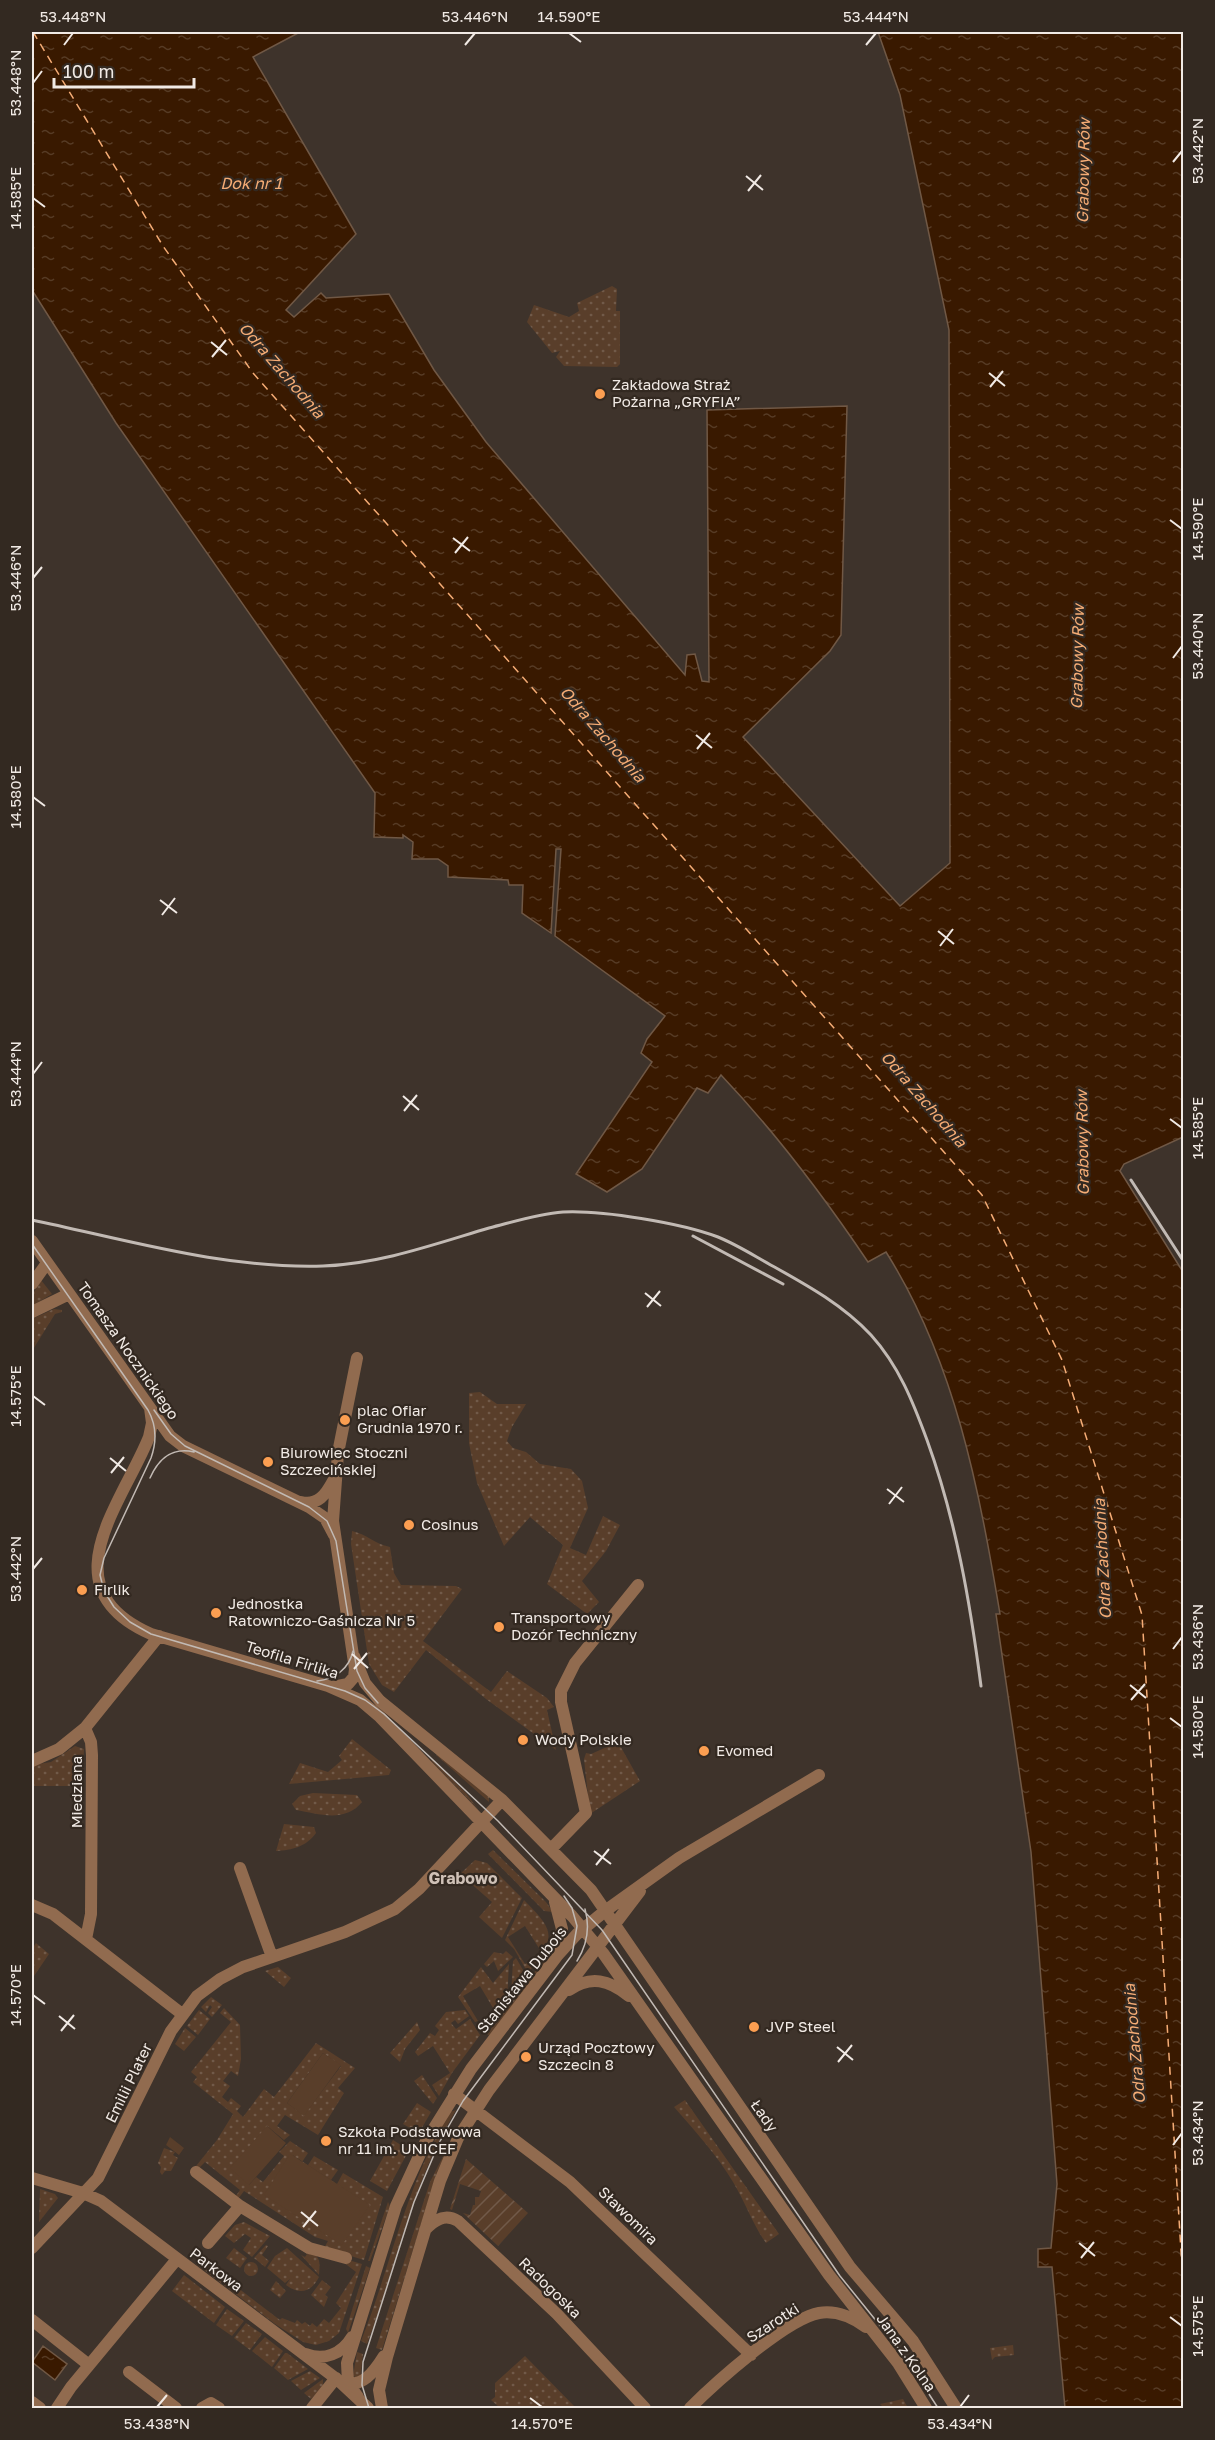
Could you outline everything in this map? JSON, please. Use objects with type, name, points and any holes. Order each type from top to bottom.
[{"type":"street","name":"Tomasza Nocznickiego","points":[[32,1241],[167,1433],[183,1446],[301,1502],[324,1516],[334,1535]]},
{"type":"street","points":[[32,1284],[47,1263]]},
{"type":"street","points":[[32,1312],[69,1294]]},
{"type":"street","points":[[328,1686],[339,1687],[350,1682],[355,1672],[334,1535],[338,1453],[357,1358]]},
{"type":"street","name":"Teofila Firlika","points":[[150,1408],[151,1430],[100,1541],[97,1571],[105,1594],[120,1614],[140,1629],[159,1636],[328,1686],[356,1698],[373,1710],[550,1893],[598,1946]]},
{"type":"street","points":[[142,1453],[150,1445],[162,1440],[183,1446]]},
{"type":"street","points":[[301,1502],[309,1504],[320,1499],[336,1474]]},
{"type":"street","points":[[551,1850],[586,1813],[561,1702],[564,1681],[575,1663],[638,1585]]},
{"type":"street","points":[[32,1761],[59,1749],[85,1728],[159,1636]]},
{"type":"street","name":"Teofila Firlika","points":[[354,1656],[365,1683],[380,1701],[502,1800],[591,1890],[614,1924]]},
{"type":"street","name":"Miedziana","points":[[85,1728],[91,1742],[92,1765],[91,1914],[86,1939]]},
{"type":"street","name":"Stanisława Dubois","points":[[395,2332],[372,2372],[360,2382],[348,2384],[347,2364],[357,2328],[401,2193],[426,2141],[454,2094],[552,1963],[583,1929],[605,1911],[704,1841],[819,1775]]},
{"type":"street","points":[[482,1822],[502,1800]]},
{"type":"street","name":"Emilii Plater","points":[[32,2248],[103,2169],[151,2070],[182,2014],[197,1996],[220,1979],[272,1957],[351,1930],[395,1909],[419,1889],[482,1822]]},
{"type":"street","points":[[240,1868],[272,1957]]},
{"type":"street","name":"Stanisława Dubois","points":[[382,2409],[380,2385],[425,2231],[452,2151],[475,2110],[614,1924],[656,1875]]},
{"type":"street","name":"Teofila Firlika","points":[[550,1893],[560,1913],[562,1934],[552,1963]]},
{"type":"street","points":[[32,1905],[46,1909],[182,2014]]},
{"type":"street","name":"Łady","points":[[614,1924],[850,2267],[896,2320]]},
{"type":"street","points":[[598,1946],[639,2006]]},
{"type":"street","points":[[556,2003],[576,1985],[597,1980],[616,1987],[639,2006]]},
{"type":"street","name":"Jana z Kolna","points":[[639,2006],[741,2147],[829,2275],[882,2342],[926,2409]]},
{"type":"street","points":[[454,2094],[475,2110]]},
{"type":"street","name":"Sławomira","points":[[475,2110],[570,2182],[751,2355]]},
{"type":"street","points":[[196,2172],[240,2206],[309,2248],[346,2258]]},
{"type":"street","name":"Parkowa","points":[[32,2178],[83,2193],[101,2201],[336,2378],[368,2409]]},
{"type":"street","points":[[208,2243],[240,2206]]},
{"type":"street","name":"Radogoska","points":[[425,2231],[434,2221],[447,2217],[454,2218],[558,2314],[645,2409]]},
{"type":"street","points":[[57,2409],[89,2365],[177,2259]]},
{"type":"street","name":"Szarotki","points":[[690,2409],[726,2374],[805,2318],[825,2312],[839,2313],[854,2319],[882,2342]]},
{"type":"street","points":[[32,2320],[89,2365]]},
{"type":"street","name":"Jana z Kolna","points":[[896,2320],[933,2369],[956,2409]]},
{"type":"street","name":"Stanisława Dubois","points":[[299,2351],[316,2357],[330,2356],[347,2345],[357,2328]]},
{"type":"street","points":[[129,2372],[176,2409]]},
{"type":"street","points":[[312,2409],[336,2378],[348,2384],[358,2397]]},
{"type":"street","points":[[32,2402],[40,2409]]},
{"type":"street","points":[[202,2409],[210,2403],[219,2409]]},
{"type":"shaded area","points":[[612,286],[617,289],[616,311],[620,311],[620,364],[617,367],[564,366],[556,357],[560,351],[552,353],[527,322],[534,305],[569,317],[579,311],[577,303]]},
{"type":"shaded area","points":[[41,1280],[52,1294],[32,1306],[32,1295]]},
{"type":"shaded area","points":[[54,1309],[62,1310],[62,1312],[55,1314],[32,1351],[32,1319]]},
{"type":"shaded area","points":[[480,1392],[497,1404],[526,1404],[512,1427],[507,1441],[513,1448],[526,1452],[540,1464],[571,1469],[582,1481],[588,1508],[570,1548],[586,1555],[603,1516],[620,1525],[606,1551],[582,1581],[599,1602],[587,1614],[547,1584],[563,1545],[530,1517],[504,1546],[477,1483],[469,1443],[469,1393]]},
{"type":"shaded area","points":[[352,1531],[390,1547],[394,1573],[401,1585],[456,1586],[462,1589],[423,1641],[491,1692],[507,1671],[547,1698],[554,1707],[547,1710],[556,1750],[486,1699],[426,1650],[394,1692],[382,1685],[369,1664],[351,1544]]},
{"type":"shaded area","points":[[352,1739],[391,1770],[389,1775],[289,1784],[300,1763],[328,1772],[342,1760],[339,1756]]},
{"type":"shaded area","points":[[618,1742],[640,1781],[590,1814],[584,1759],[586,1753],[591,1754]]},
{"type":"shaded area","points":[[75,1746],[84,1749],[82,1786],[32,1786],[32,1765],[51,1762]]},
{"type":"shaded area","points":[[438,1754],[489,1795],[489,1802],[436,1755]]},
{"type":"shaded area","points":[[431,1758],[466,1793],[478,1809],[432,1762]]},
{"type":"shaded area","points":[[313,1793],[357,1795],[362,1802],[355,1809],[340,1815],[323,1815],[296,1810],[292,1804],[300,1796]]},
{"type":"shaded area","points":[[284,1824],[314,1827],[316,1833],[308,1842],[298,1847],[276,1851]]},
{"type":"shaded area","points":[[493,1850],[546,1902],[553,1912],[544,1911],[488,1854]]},
{"type":"shaded area","points":[[475,1860],[487,1863],[522,1898],[502,1938],[479,1917],[492,1902],[460,1874]]},
{"type":"shaded area","points":[[524,1900],[542,1920],[548,1935],[544,1951],[528,1973],[514,1949],[505,1940]],"holes":[[[525,1926],[542,1953],[525,1964],[508,1937]]]},
{"type":"shaded area","points":[[36,1943],[49,1954],[32,1979],[32,1949]]},
{"type":"shaded area","points":[[553,1948],[549,1957],[490,2036],[487,2034]]},
{"type":"shaded area","points":[[506,1951],[513,1957],[498,1971],[494,1961],[487,1967],[484,1964],[494,1952],[503,1954]]},
{"type":"shaded area","points":[[516,1958],[526,1975],[511,1995],[513,1961]]},
{"type":"shaded area","points":[[509,1964],[507,2000],[482,2032],[478,2025],[496,2013],[480,1986],[463,1996],[478,2021],[475,2022],[458,1997],[481,1967],[493,1983]]},
{"type":"shaded area","points":[[278,1967],[291,1978],[284,1987],[265,1971]]},
{"type":"shaded area","points":[[211,1997],[222,2005],[212,2017],[208,2013],[212,2007],[210,2005],[206,2012],[201,2007]]},
{"type":"shaded area","points":[[224,2008],[240,2025],[241,2059],[238,2076],[231,2071],[223,2081],[230,2086],[222,2097],[228,2102],[231,2098],[241,2106],[237,2111],[243,2117],[264,2089],[274,2097],[316,2043],[355,2068],[338,2088],[344,2093],[318,2135],[285,2115],[277,2126],[290,2135],[284,2140],[267,2126],[249,2185],[256,2177],[263,2182],[284,2156],[279,2152],[290,2141],[308,2153],[302,2161],[337,2184],[343,2173],[383,2197],[364,2260],[324,2248],[328,2241],[315,2237],[244,2191],[238,2199],[235,2197],[240,2190],[205,2162],[199,2168],[196,2166],[217,2140],[233,2114],[193,2082],[197,2077],[191,2072],[231,2022],[220,2013]],"holes":[[[323,2053],[341,2066],[304,2115],[287,2103]]]},
{"type":"shaded area","points":[[199,2010],[210,2019],[198,2035],[187,2026]]},
{"type":"shaded area","points":[[465,2010],[469,2016],[458,2024],[455,2020],[451,2023],[456,2029],[470,2019],[480,2035],[452,2073],[439,2096],[432,2085],[450,2073],[433,2046],[418,2056],[415,2052],[430,2033],[435,2036],[439,2030],[435,2026],[446,2012]]},
{"type":"shaded area","points":[[417,2022],[420,2030],[405,2049],[400,2062],[390,2053]]},
{"type":"shaded area","points":[[185,2028],[196,2037],[184,2051],[175,2044]]},
{"type":"shaded area","points":[[323,2053],[341,2065],[304,2116],[287,2103]]},
{"type":"shaded area","points":[[422,2075],[437,2098],[433,2104],[414,2081]]},
{"type":"shaded area","points":[[685,2100],[779,2234],[766,2243],[727,2172],[674,2107]]},
{"type":"shaded area","points":[[417,2103],[431,2112],[419,2133],[403,2124]]},
{"type":"shaded area","points":[[456,2110],[427,2167],[367,2344],[361,2341],[421,2168],[450,2112]]},
{"type":"shaded area","points":[[464,2115],[437,2172],[382,2350],[376,2348],[430,2182]]},
{"type":"shaded area","points":[[267,2126],[286,2143],[249,2185],[230,2168]]},
{"type":"shaded area","points":[[170,2137],[184,2148],[179,2155],[166,2145]]},
{"type":"shaded area","points":[[393,2140],[409,2150],[387,2191],[370,2181]]},
{"type":"shaded area","points":[[164,2148],[175,2152],[173,2155],[178,2158],[171,2171],[165,2171],[162,2175],[158,2163]]},
{"type":"shaded area","points":[[290,2154],[370,2205],[342,2245],[264,2195]]},
{"type":"shaded area","points":[[314,2156],[338,2170],[331,2180],[308,2165]]},
{"type":"shaded area","points":[[466,2159],[528,2213],[498,2246],[463,2213],[470,2215],[475,2205],[475,2197],[479,2197],[481,2191],[460,2184],[452,2210],[450,2209]]},
{"type":"shaded area","points":[[40,2189],[55,2194],[58,2198],[39,2222]]},
{"type":"shaded area","points":[[388,2202],[390,2206],[370,2261],[368,2261]]},
{"type":"shaded area","points":[[244,2222],[270,2236],[252,2257],[243,2250],[251,2238],[245,2234],[234,2243],[225,2236],[235,2225]]},
{"type":"shaded area","points":[[266,2245],[268,2246],[262,2255],[269,2261],[265,2267],[254,2258]]},
{"type":"shaded area","points":[[234,2248],[247,2258],[240,2268],[226,2258]]},
{"type":"shaded area","points":[[287,2248],[319,2277],[312,2286],[304,2291],[286,2285],[290,2279],[285,2283],[267,2268],[275,2256]]},
{"type":"shaded area","points":[[309,2251],[319,2260],[319,2275],[301,2255],[305,2257]]},
{"type":"shaded area","points":[[200,2259],[280,2320],[282,2318],[295,2323],[297,2320],[310,2326],[312,2323],[317,2327],[324,2319],[329,2323],[341,2308],[336,2303],[356,2272],[343,2262],[345,2259],[362,2264],[339,2333],[329,2341],[316,2345],[303,2342],[275,2324],[196,2264]]},
{"type":"shaded area","points":[[251,2262],[256,2264],[258,2269],[256,2274],[251,2276],[246,2274],[244,2269],[246,2264]]},
{"type":"shaded area","points":[[366,2266],[370,2268],[348,2333],[346,2329]]},
{"type":"shaded area","points":[[184,2275],[225,2307],[214,2323],[172,2291]]},
{"type":"shaded area","points":[[322,2280],[331,2287],[325,2295],[328,2297],[324,2307],[311,2295]]},
{"type":"shaded area","points":[[276,2281],[286,2291],[280,2298],[270,2290]]},
{"type":"shaded area","points":[[227,2309],[244,2321],[232,2336],[216,2325]]},
{"type":"shaded area","points":[[246,2323],[262,2334],[250,2350],[234,2338]]},
{"type":"shaded area","points":[[265,2337],[283,2351],[272,2367],[252,2351]]},
{"type":"shaded area","points":[[1013,2345],[1014,2355],[995,2357],[992,2360],[990,2348]]},
{"type":"shaded area","points":[[357,2352],[363,2354],[360,2379],[353,2376]]},
{"type":"shaded area","points":[[285,2353],[308,2369],[288,2380],[274,2368]]},
{"type":"shaded area","points":[[525,2356],[576,2408],[500,2408],[491,2400],[495,2397],[495,2383]]},
{"type":"shaded area","points":[[310,2371],[320,2378],[301,2390],[291,2381]]},
{"type":"shaded area","points":[[323,2379],[323,2386],[311,2399],[304,2393]]},
{"type":"shaded area","points":[[903,2399],[908,2408],[884,2408],[880,2404]]},
{"type":"water","points":[[32,32],[300,32],[253,57],[356,234],[286,310],[294,317],[321,293],[326,298],[389,294],[434,370],[486,442],[685,675],[687,655],[695,654],[702,681],[709,682],[707,410],[847,406],[841,635],[830,651],[743,737],[900,906],[950,863],[949,330],[900,95],[878,32],[1183,32],[1183,1137],[1124,1164],[1120,1171],[1183,1272],[1183,2408],[1065,2408],[1052,2267],[1038,2267],[1038,2249],[1051,2248],[1057,2184],[1031,1852],[996,1614],[1000,1614],[983,1520],[961,1427],[947,1381],[910,1294],[886,1252],[868,1262],[798,1165],[721,1075],[708,1093],[697,1088],[642,1169],[607,1192],[576,1174],[652,1062],[641,1053],[647,1039],[665,1016],[555,936],[561,849],[556,849],[551,933],[522,913],[523,885],[509,885],[508,880],[448,877],[448,866],[438,859],[412,859],[413,842],[403,835],[403,838],[374,837],[375,793],[116,423],[32,290]]},
{"type":"water","points":[[43,2346],[67,2364],[55,2380],[32,2362]]},
{"type":"ferry route","points":[[33,32],[163,246],[253,373],[982,1195],[1062,1360],[1142,1615],[1184,2300]]},
{"type":"tram line","points":[[32,1244],[148,1410],[154,1428],[155,1440],[151,1458],[104,1558],[100,1575],[104,1591],[114,1607],[130,1622],[151,1634],[345,1691],[365,1700],[384,1714],[498,1821],[602,1930],[840,2276],[903,2354],[938,2408]]},
{"type":"tram line","points":[[154,1410],[171,1434],[185,1446],[309,1507],[327,1521],[336,1541],[357,1671],[365,1688],[378,1703]]},
{"type":"tram line","points":[[150,1478],[167,1456],[179,1451],[194,1452]]},
{"type":"tram line","points":[[317,1681],[330,1678],[345,1668],[353,1651]]},
{"type":"tram line","points":[[369,2408],[362,2385],[363,2362],[414,2202],[439,2143],[463,2101],[572,1955],[577,1926],[572,1908],[564,1896]]},
{"type":"tram line","points":[[577,1961],[587,1936],[585,1909]]},
{"type":"railway","points":[[1131,1180],[1184,1262]]},
{"type":"railway","points":[[32,1220],[176,1252],[286,1266],[323,1266],[386,1257],[525,1218],[563,1212],[619,1215],[663,1222],[729,1242],[805,1285],[846,1312],[871,1335],[890,1359],[911,1398],[946,1500],[967,1592],[981,1686]]},
{"type":"railway","points":[[693,1236],[783,1284]]},
{"type":"place","name":"Zakładowa Straż Pożarna „GRYFIA”","points":[[600,394]]},
{"type":"place","name":"plac Ofiar Grudnia 1970 r.","points":[[345,1420]]},
{"type":"place","name":"Biurowiec Stoczni Szczecińskiej","points":[[268,1462]]},
{"type":"place","name":"Cosinus","points":[[409,1525]]},
{"type":"place","name":"Firlik","points":[[82,1590]]},
{"type":"place","name":"Jednostka Ratowniczo-Gaśnicza Nr 5","points":[[216,1613]]},
{"type":"place","name":"Transportowy Dozór Techniczny","points":[[499,1627]]},
{"type":"place","name":"Wody Polskie","points":[[523,1740]]},
{"type":"place","name":"Evomed","points":[[704,1751]]},
{"type":"place","name":"JVP Steel","points":[[754,2027]]},
{"type":"place","name":"Urząd Pocztowy Szczecin 8","points":[[526,2057]]},
{"type":"place","name":"Szkoła Podstawowa nr 11 im. UNICEF","points":[[326,2141]]},
{"type":"district","name":"Grabowo","points":[[463,1878]]},
{"type":"water label","name":"Grabowy Rów","points":[[1083,171]]},
{"type":"water label","name":"Dok nr 1","points":[[251,183]]},
{"type":"water label","name":"Odra Zachodnia","points":[[282,370]]},
{"type":"water label","name":"Grabowy Rów","points":[[1077,657]]},
{"type":"water label","name":"Odra Zachodnia","points":[[603,734]]},
{"type":"water label","name":"Odra Zachodnia","points":[[924,1099]]},
{"type":"water label","name":"Grabowy Rów","points":[[1082,1143]]},
{"type":"water label","name":"Odra Zachodnia","points":[[1102,1559]]},
{"type":"water label","name":"Odra Zachodnia","points":[[1134,2044]]}]
